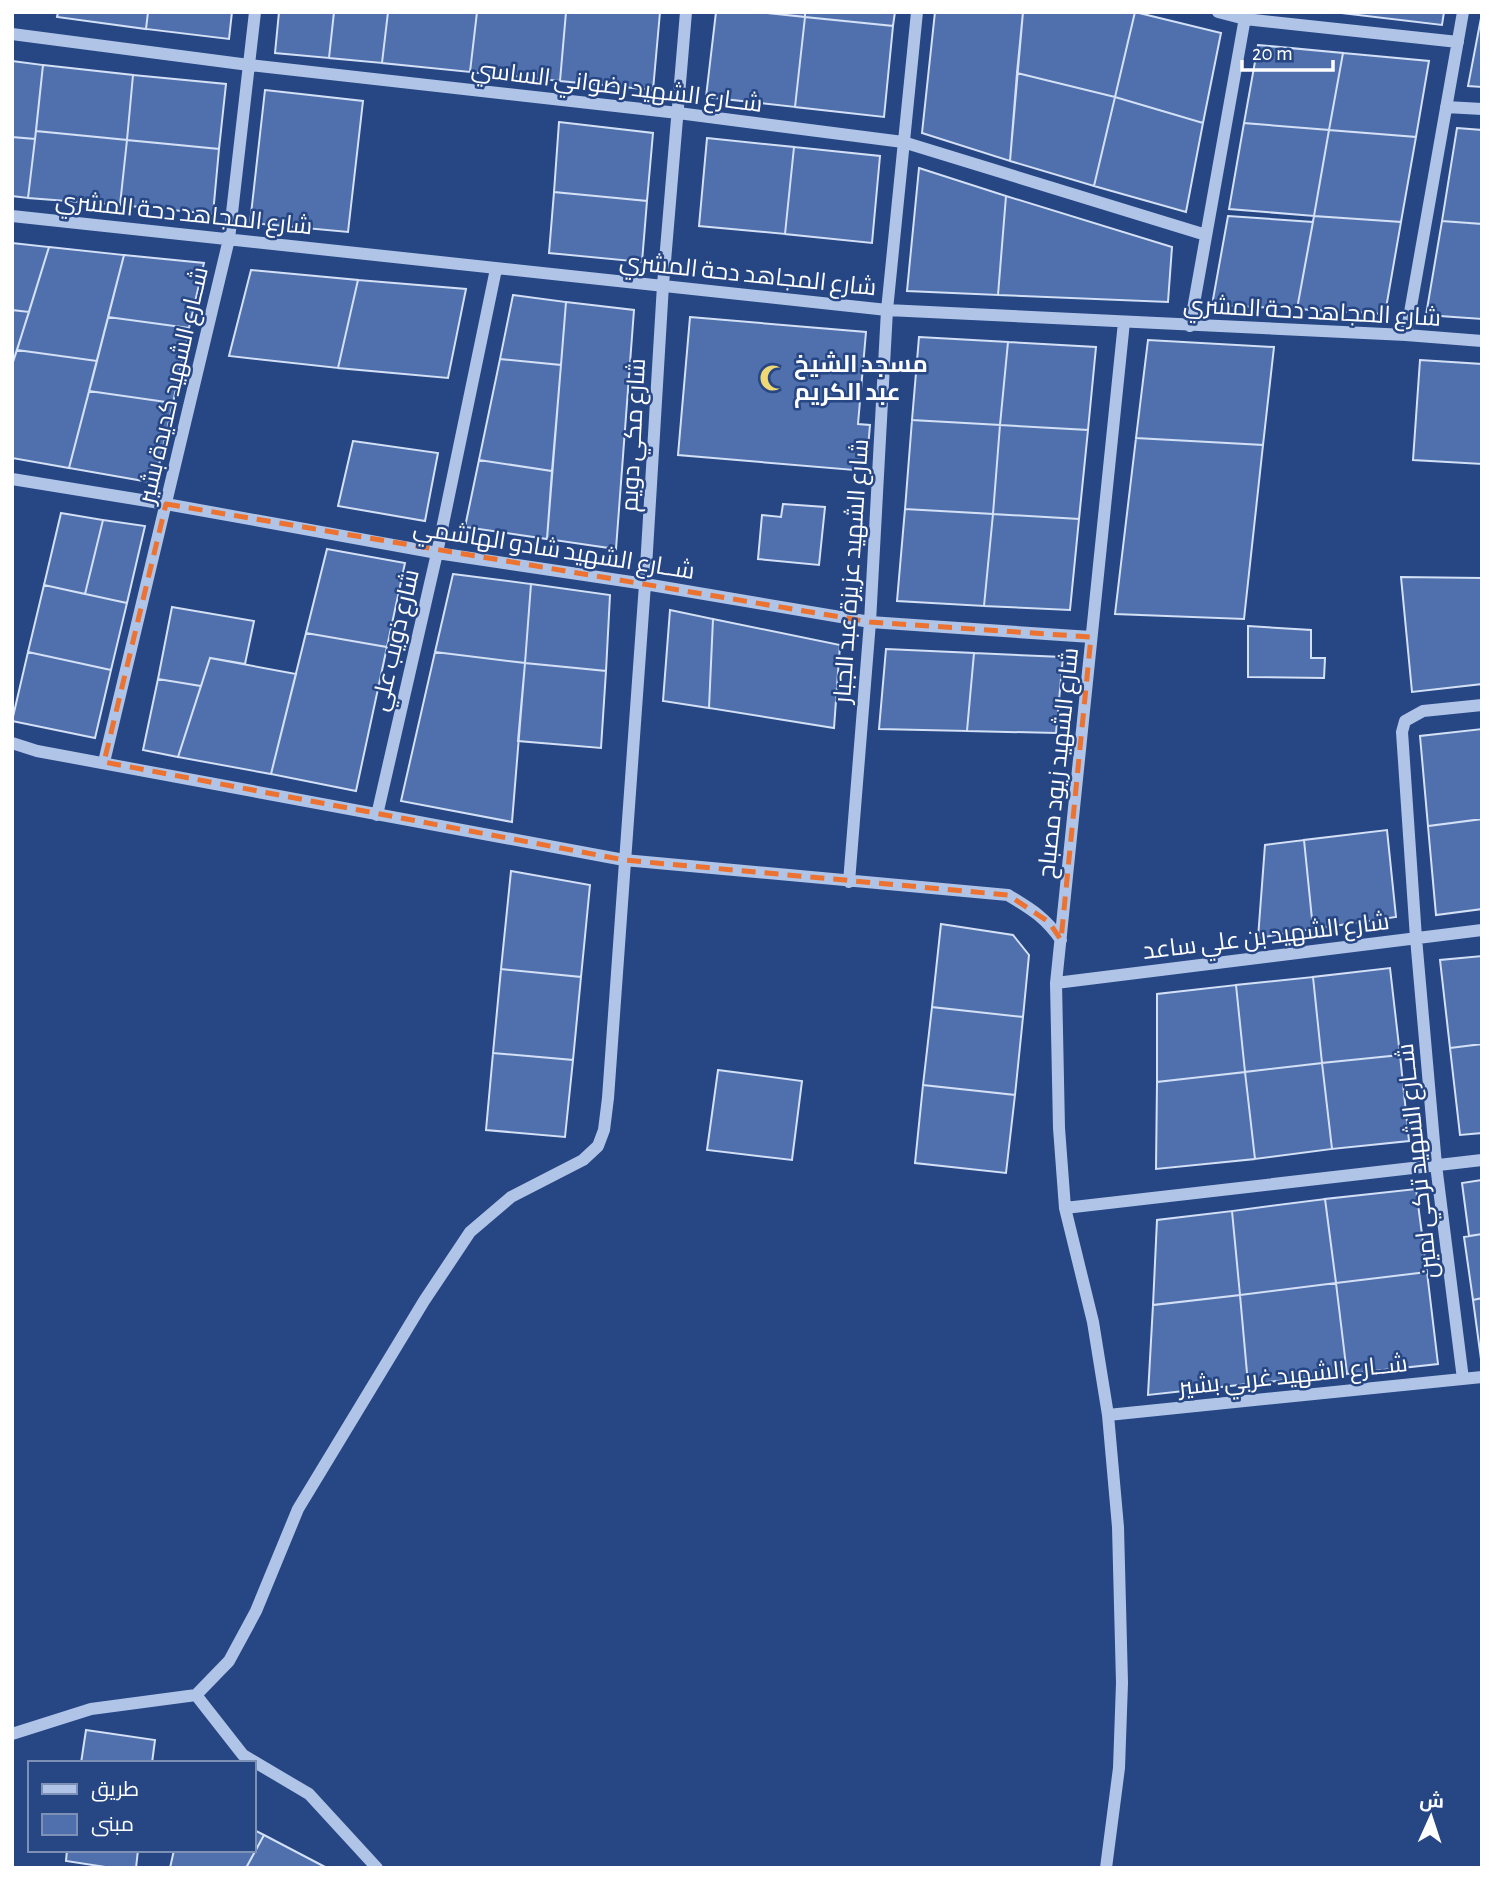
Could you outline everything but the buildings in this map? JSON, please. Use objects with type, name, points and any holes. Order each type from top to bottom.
[{"type":"street","name":"شــارع الشهيد كديدة بشير","points":[[104,762],[229,239],[255,12]]},
{"type":"street","name":"شارع مكي دويم","points":[[196,1695],[229,1661],[256,1611],[298,1509],[424,1301],[470,1232],[511,1197],[583,1160],[598,1146],[604,1130],[645,584],[663,285],[686,12]]},
{"type":"street","name":"شارع الشهيد عزيزة عبد الجبار","points":[[849,882],[870,622],[887,310],[917,12]]},
{"type":"street","points":[[1218,12],[1458,42]]},
{"type":"street","points":[[1406,335],[1463,12]]},
{"type":"street","points":[[1190,326],[1245,15]]},
{"type":"street","name":"شــارع الشهيد رضواني الساسي","points":[[12,34],[249,65],[678,113],[904,142],[1206,235]]},
{"type":"street","points":[[1446,107],[1482,109]]},
{"type":"street","name":"شارع المجاهد دحة المشري","points":[[12,216],[887,310],[1482,341]]},
{"type":"street","name":"شارع ذويب علي","points":[[377,815],[437,553],[496,269]]},
{"type":"street","name":"شارع الشهيد زيود مصباح","points":[[1106,1868],[1119,1768],[1122,1683],[1118,1527],[1108,1415],[1093,1322],[1065,1208],[1059,1128],[1056,983],[1124,322]]},
{"type":"street","name":"شــارع الشهيد شادو الهاشمي","points":[[12,479],[437,553],[645,584],[870,622],[1091,637]]},
{"type":"street","name":"شــارع الشهيد تركي لمين","points":[[1463,1379],[1436,1166],[1416,938],[1402,732],[1405,721],[1423,711],[1482,705]]},
{"type":"street","points":[[12,743],[37,751],[624,860],[1007,895],[1037,912],[1049,922],[1061,940]]},
{"type":"street","name":"شارع الشهيد بن علي ساعد","points":[[1056,983],[1482,930]]},
{"type":"street","points":[[1065,1208],[1482,1160]]},
{"type":"street","name":"شــارع الشهيد غربي بشير","points":[[1108,1415],[1482,1377]]},
{"type":"street","points":[[12,1734],[90,1709],[196,1695],[243,1755],[253,1761]]},
{"type":"street","points":[[256,1763],[309,1794],[377,1868]]},
{"type":"highlighted area","points":[[166,504],[870,622],[1091,637],[1061,940],[1049,922],[1008,895],[624,860],[104,762]]},
{"type":"place","name":"مسجد الشيخ عبد الكريم","points":[[773,378]]}]
